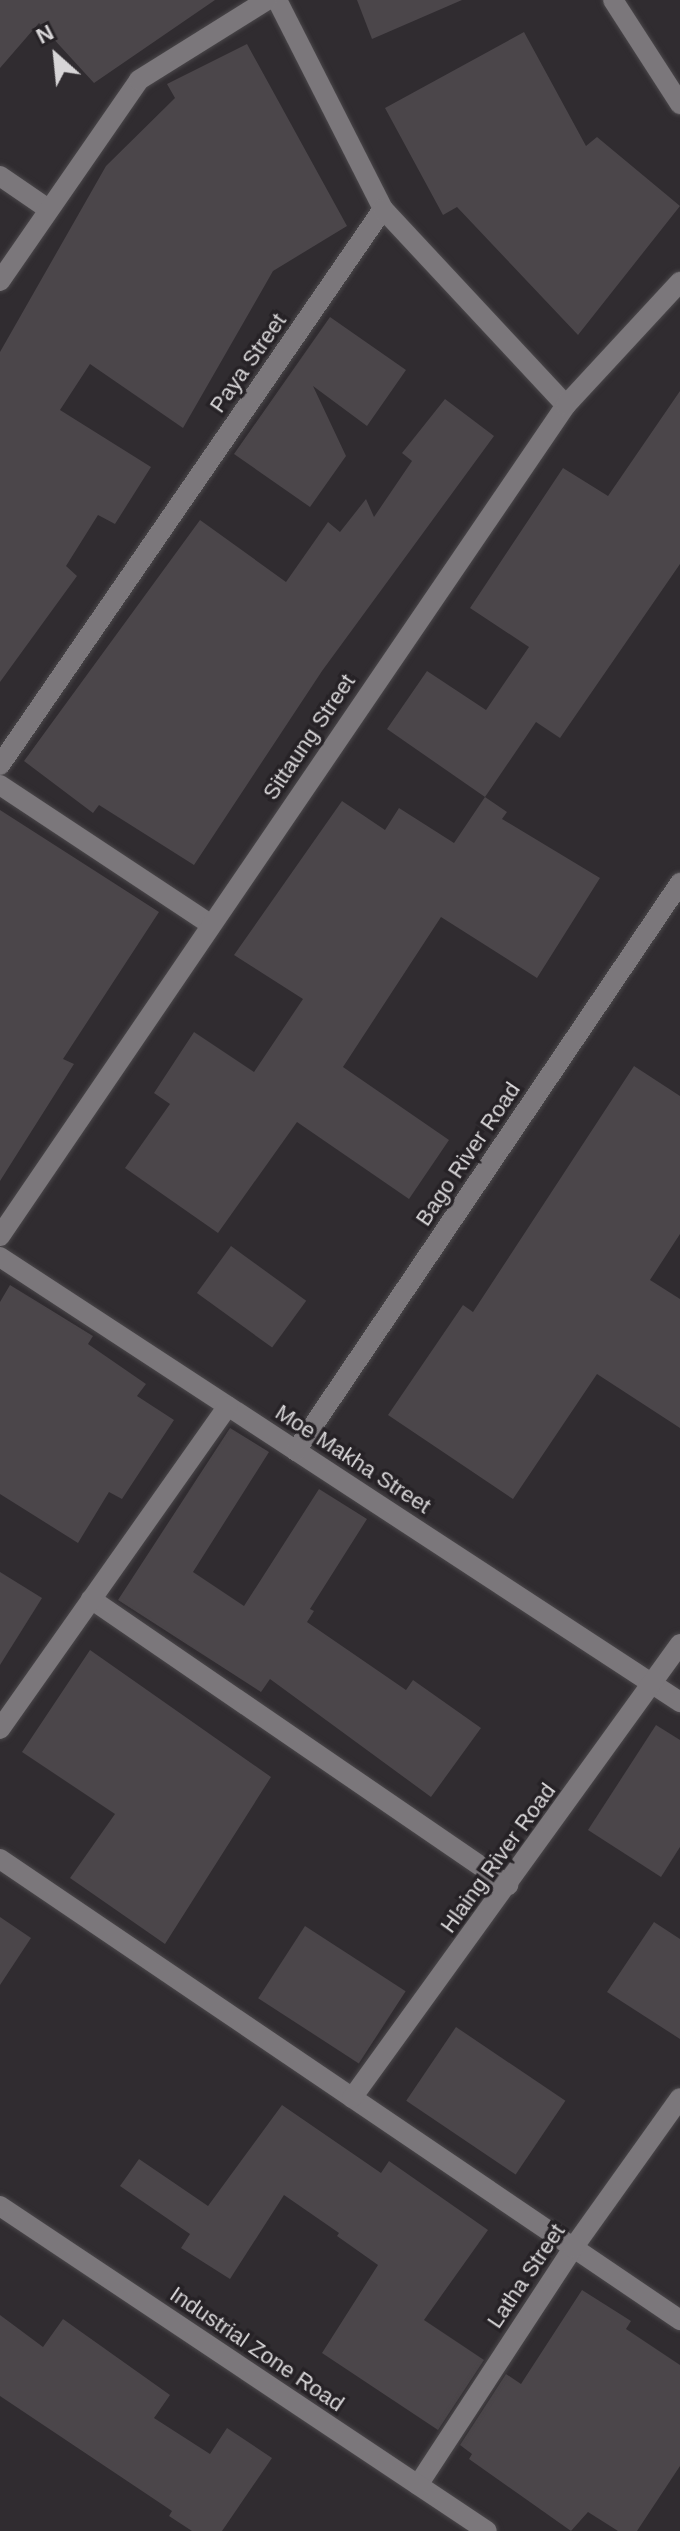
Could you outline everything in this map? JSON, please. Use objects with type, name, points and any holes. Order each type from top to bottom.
[{"type":"street","points":[[0,281],[139,80],[267,0]]},
{"type":"street","points":[[277,0],[383,209],[566,405]]},
{"type":"street","points":[[613,0],[680,104]]},
{"type":"street","points":[[0,176],[48,209]]},
{"type":"street","name":"Paya Street","points":[[0,765],[383,209]]},
{"type":"street","name":"Sittaung Street","points":[[0,1236],[566,405],[680,282]]},
{"type":"street","points":[[0,785],[210,924]]},
{"type":"street","name":"Bago River Road","points":[[296,1451],[680,883]]},
{"type":"street","name":"Moe Makha Street","points":[[0,1257],[680,1702]]},
{"type":"street","points":[[0,1729],[228,1406]]},
{"type":"street","points":[[91,1599],[508,1885]]},
{"type":"street","name":"Hlaing River Road","points":[[352,2098],[654,1685],[680,1644]]},
{"type":"street","points":[[0,1859],[680,2320]]},
{"type":"street","name":"Latha Street","points":[[418,2485],[573,2248],[680,2098]]},
{"type":"street","name":"Industrial Zone Road","points":[[0,2206],[487,2531]]},
{"type":"building","points":[[0,0],[215,0],[94,83],[39,23],[0,68]]},
{"type":"building","points":[[357,0],[462,0],[372,39]]},
{"type":"building","points":[[524,32],[586,146],[597,137],[680,206],[578,335],[457,207],[443,215],[385,108]]},
{"type":"building","points":[[247,44],[347,226],[273,271],[183,428],[90,364],[60,410],[151,467],[115,524],[98,515],[66,566],[77,576],[0,682],[0,352],[106,166],[175,98],[167,84]]},
{"type":"building","points":[[330,317],[406,370],[367,426],[313,386],[346,456],[310,507],[234,454]]},
{"type":"building","points":[[680,391],[680,564],[560,738],[536,722],[485,797],[387,729],[427,671],[486,710],[529,647],[470,608],[563,468],[608,496]]},
{"type":"building","points":[[445,399],[494,436],[322,671],[194,865],[99,805],[93,813],[24,761],[200,520],[286,582],[328,522],[340,532],[366,499],[374,517],[412,461],[402,453]]},
{"type":"building","points":[[485,797],[507,812],[502,819],[600,878],[537,978],[441,917],[343,1067],[449,1140],[409,1199],[297,1122],[218,1233],[125,1168],[170,1104],[154,1093],[194,1032],[254,1072],[303,999],[234,955],[342,801],[385,830],[399,808],[454,843]]},
{"type":"building","points":[[0,810],[159,912],[63,1059],[74,1064],[0,1181]]},
{"type":"building","points":[[634,1066],[680,1096],[680,1234],[650,1280],[680,1299],[680,1428],[597,1374],[513,1499],[388,1415],[463,1305],[473,1312]]},
{"type":"building","points":[[231,1246],[306,1301],[272,1348],[197,1293]]},
{"type":"building","points":[[10,1285],[93,1336],[88,1344],[146,1384],[137,1396],[174,1420],[122,1499],[109,1492],[78,1543],[0,1494],[0,1302]]},
{"type":"building","points":[[230,1428],[269,1452],[193,1572],[244,1606],[319,1489],[367,1519],[310,1609],[314,1611],[307,1622],[406,1690],[413,1680],[481,1728],[431,1797],[270,1679],[261,1692],[118,1600]]},
{"type":"building","points":[[0,1572],[42,1598],[0,1665]]},
{"type":"building","points":[[90,1650],[271,1777],[165,1944],[70,1878],[115,1814],[22,1752]]},
{"type":"building","points":[[656,1725],[680,1740],[680,1847],[661,1877],[588,1830]]},
{"type":"building","points":[[0,1917],[31,1938],[0,1985]]},
{"type":"building","points":[[654,1922],[680,1939],[680,2039],[607,1992]]},
{"type":"building","points":[[305,1926],[406,1991],[359,2063],[258,1998]]},
{"type":"building","points":[[456,2027],[565,2101],[516,2175],[406,2101]]},
{"type":"building","points":[[282,2105],[381,2173],[389,2161],[488,2230],[424,2320],[484,2360],[438,2430],[322,2353],[378,2265],[337,2236],[339,2233],[284,2195],[230,2279],[181,2248],[190,2234],[120,2186],[139,2159],[208,2206]]},
{"type":"building","points":[[582,2290],[631,2321],[626,2329],[680,2365],[680,2466],[637,2531],[618,2531],[588,2512],[571,2531],[469,2459],[472,2454],[460,2445],[506,2374],[521,2384]]},
{"type":"building","points":[[0,2315],[43,2347],[63,2319],[170,2395],[154,2418],[210,2454],[227,2428],[272,2458],[222,2531],[192,2531],[169,2516],[172,2511],[0,2396]]}]
